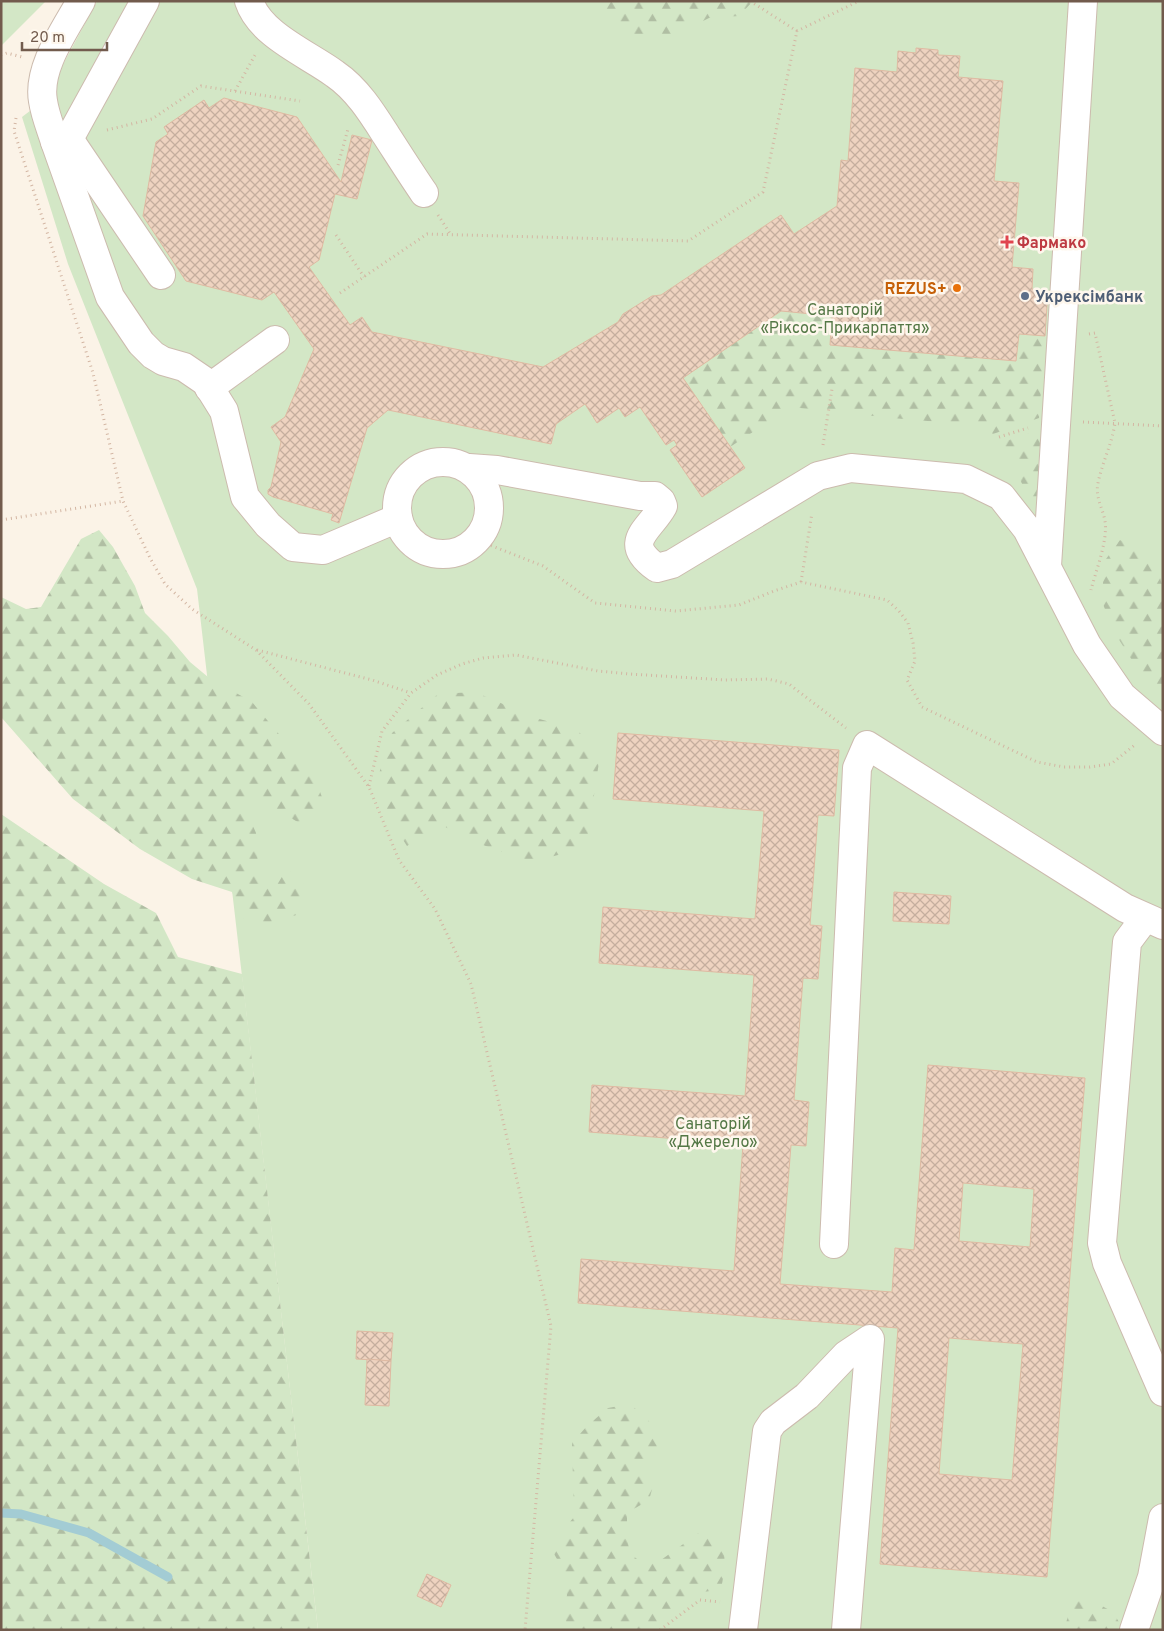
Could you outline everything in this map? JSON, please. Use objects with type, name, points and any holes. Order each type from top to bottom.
[{"type":"lane","points":[[80,1],[46,66],[42,84],[43,101],[62,140],[110,297],[141,343],[153,355],[163,361],[184,367],[206,382],[224,411],[245,497],[268,525],[294,547],[323,550],[398,518]]},
{"type":"lane","points":[[62,140],[145,1]]},
{"type":"lane","points":[[249,1],[252,9],[268,30],[336,74],[353,89],[375,118],[424,194]]},
{"type":"lane","points":[[1047,567],[1083,1]]},
{"type":"lane","points":[[62,140],[161,275]]},
{"type":"lane","points":[[210,388],[275,340]]},
{"type":"lane","points":[[469,468],[484,484],[490,505],[488,520],[483,533],[473,544],[460,551],[446,554],[432,553],[418,547],[407,537],[398,518],[398,496],[404,482],[414,471],[426,464],[441,461],[455,462],[469,468],[497,470],[640,496],[655,496],[661,500],[663,506],[658,516],[643,532],[639,541],[642,553],[648,562],[657,568],[672,564],[818,476],[851,468],[966,480],[1000,496],[1027,529],[1086,645],[1122,696],[1160,729]]},
{"type":"lane","points":[[834,1244],[856,768],[867,745],[1125,908],[1154,922],[1127,942],[1102,1243],[1107,1263],[1163,1392]]},
{"type":"lane","points":[[743,1630],[767,1430],[773,1422],[807,1396],[846,1355],[870,1338],[846,1630]]},
{"type":"lane","points":[[1134,1630],[1152,1577],[1163,1518]]},
{"type":"path","points":[[750,1],[797,31]]},
{"type":"path","points":[[797,31],[858,1]]},
{"type":"path","points":[[235,91],[268,30]]},
{"type":"path","points":[[340,293],[427,234],[688,241],[763,192],[797,31]]},
{"type":"path","points":[[1,55],[7,53]]},
{"type":"path","points":[[62,140],[152,119],[201,86],[300,101]]},
{"type":"path","points":[[17,117],[14,131],[92,373],[123,501],[150,558],[165,584],[192,609],[256,650],[309,704],[369,787],[399,860],[435,909],[471,984],[551,1326],[525,1630]]},
{"type":"path","points":[[336,235],[364,277]]},
{"type":"path","points":[[1062,337],[1095,333],[1115,423],[1113,437],[1098,485],[1099,502],[1105,522],[1104,540],[1080,632]]},
{"type":"path","points":[[1,520],[123,501]]},
{"type":"path","points":[[887,600],[899,611],[908,624],[914,661],[907,680],[922,707],[1028,758],[1037,762],[1064,767],[1090,768],[1111,764],[1160,729]]},
{"type":"path","points":[[256,650],[372,680],[411,693]]},
{"type":"path","points":[[369,787],[382,731],[411,693],[437,675],[462,664],[482,658],[516,655],[598,671],[725,680],[768,679],[789,684],[867,745]]},
{"type":"path","points":[[660,1630],[700,1600],[746,1603]]},
{"type":"green space","points":[[1,1],[46,1],[1,46]]},
{"type":"green space","points":[[97,1],[1163,1],[1163,1630],[318,1630],[197,589],[68,264],[22,117],[56,91],[60,70]]},
{"type":"green space","points":[[602,1],[753,1],[739,16],[709,18],[673,36],[638,38],[615,22],[601,7]]},
{"type":"green space","points":[[781,311],[832,316],[831,345],[1016,361],[1019,334],[1045,336],[1039,418],[993,434],[975,425],[791,407],[730,447],[683,378]]},
{"type":"green space","points":[[1046,428],[1038,519],[1003,442]]},
{"type":"green space","points":[[99,530],[113,547],[135,586],[145,613],[190,662],[208,677],[252,702],[315,777],[325,806],[306,827],[271,806],[247,787],[244,805],[256,833],[259,880],[274,890],[286,870],[297,874],[304,883],[302,913],[282,920],[258,924],[244,919],[232,892],[192,879],[140,849],[73,799],[1,717],[1,597],[26,609],[41,607],[81,539]]},
{"type":"green space","points":[[1120,540],[1154,555],[1163,589],[1163,699],[1145,681],[1113,630],[1101,599],[1106,559]]},
{"type":"green space","points":[[475,692],[536,718],[578,730],[599,762],[586,848],[530,862],[483,845],[439,824],[407,846],[391,821],[377,780],[392,733],[438,694]]},
{"type":"green space","points":[[1,814],[104,884],[156,913],[178,957],[242,974],[318,1630],[1,1630]]},
{"type":"green space","points":[[630,1404],[660,1434],[664,1451],[650,1463],[644,1478],[653,1486],[649,1500],[627,1513],[627,1538],[630,1553],[644,1565],[661,1560],[700,1532],[724,1551],[725,1568],[721,1589],[704,1592],[652,1630],[569,1630],[563,1612],[567,1595],[561,1576],[562,1568],[553,1552],[564,1529],[574,1517],[572,1443],[587,1426],[608,1408]]},
{"type":"green space","points":[[1082,1595],[1113,1612],[1120,1624],[1118,1630],[1064,1630],[1068,1616]]},
{"type":"building","points":[[916,48],[938,50],[938,55],[960,56],[958,77],[1003,81],[994,181],[1019,183],[1012,267],[1033,269],[1032,289],[1048,291],[1045,336],[1019,334],[1016,361],[830,345],[832,316],[781,311],[683,378],[745,468],[702,497],[670,450],[677,445],[674,440],[666,445],[640,407],[625,417],[619,408],[597,423],[585,404],[556,424],[551,444],[388,410],[367,428],[339,523],[331,520],[333,514],[273,497],[268,494],[268,490],[271,487],[281,442],[271,427],[285,417],[314,349],[274,292],[262,300],[186,281],[143,216],[156,142],[168,134],[164,127],[204,100],[209,108],[224,98],[297,117],[341,182],[352,135],[372,140],[357,199],[335,194],[319,260],[309,267],[350,325],[362,317],[372,332],[543,367],[618,322],[623,314],[652,296],[661,295],[781,215],[794,234],[837,206],[841,160],[848,161],[855,68],[897,72],[898,51],[916,53]]},
{"type":"building","points":[[618,733],[839,750],[834,816],[818,815],[810,925],[822,926],[818,979],[803,978],[794,1100],[809,1102],[806,1146],[791,1145],[780,1284],[892,1292],[895,1248],[914,1250],[928,1065],[1085,1078],[1047,1577],[880,1564],[898,1328],[578,1303],[581,1259],[734,1271],[743,1144],[589,1132],[592,1085],[745,1096],[754,975],[599,963],[603,907],[755,919],[764,811],[613,799]],"holes":[[[963,1183],[1034,1189],[1030,1247],[959,1241]],[[949,1338],[1023,1344],[1012,1480],[939,1474]]]},
{"type":"building","points":[[894,892],[951,896],[949,924],[893,921]]},
{"type":"building","points":[[357,1331],[393,1333],[391,1361],[356,1359]]},
{"type":"building","points":[[367,1359],[391,1361],[389,1406],[365,1405]]},
{"type":"building","points":[[427,1574],[451,1585],[441,1607],[417,1596]]},
{"type":"waterway","points":[[1,1513],[21,1514],[89,1533],[168,1577]]},
{"type":"place","name":"Фармако","points":[[1007,242]]},
{"type":"place","name":"REZUS+","points":[[957,288]]},
{"type":"place","name":"Укрексімбанк","points":[[1025,296]]},
{"type":"park label","name":"Санаторій «Ріксос-Прикарпаття»","points":[[845,318]]},
{"type":"park label","name":"Санаторій «Джерело»","points":[[713,1132]]}]
